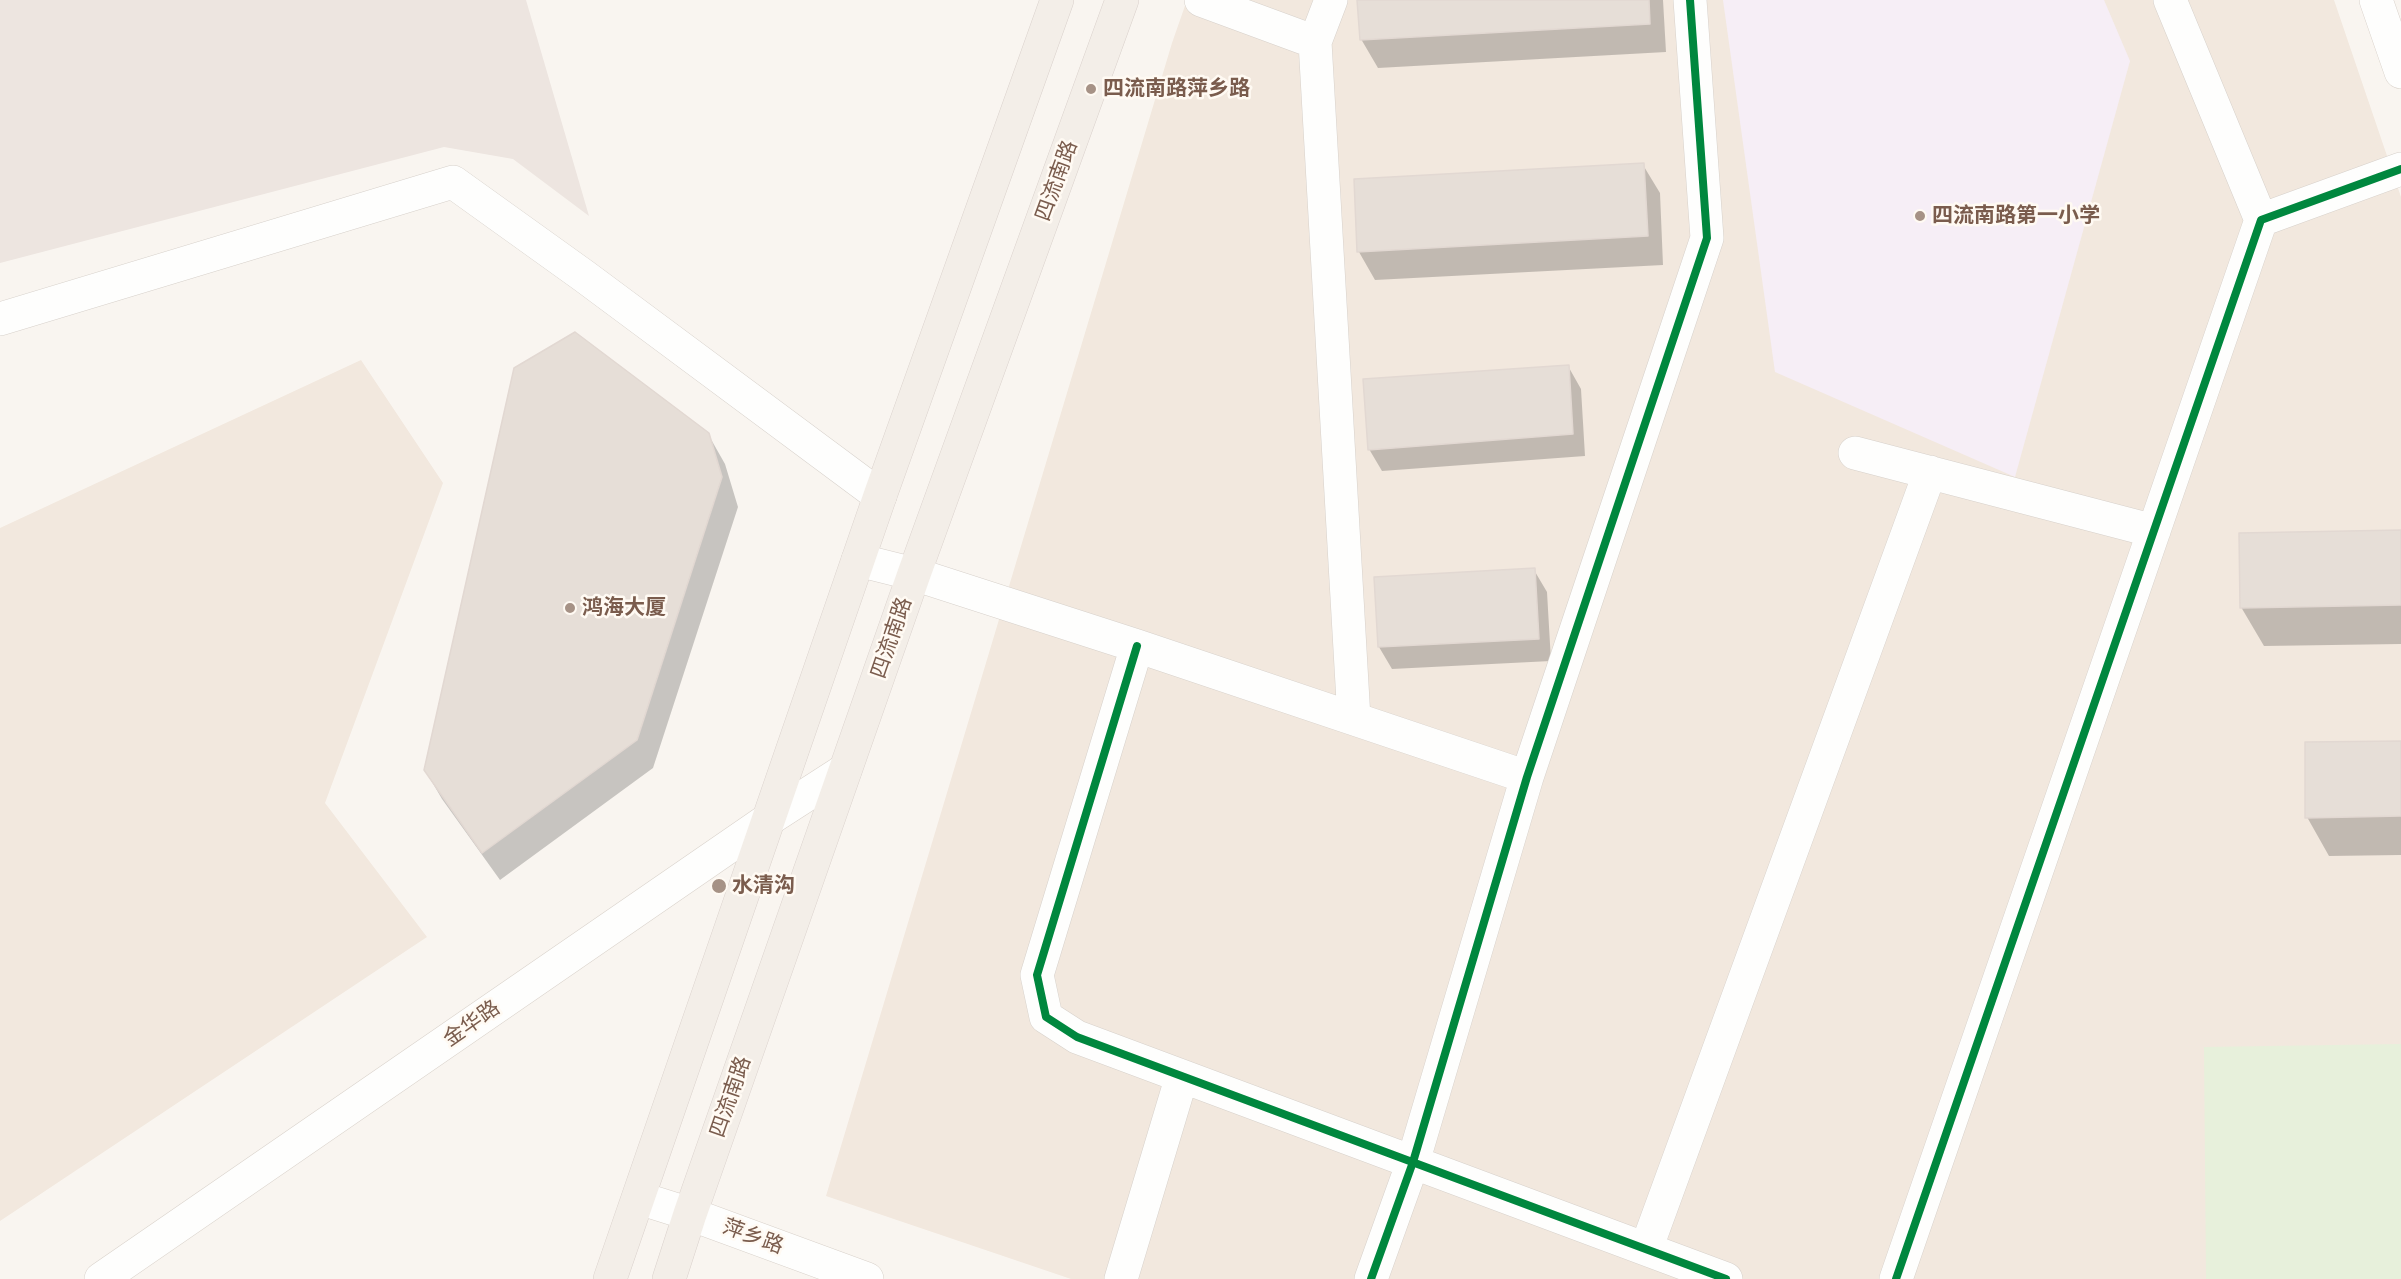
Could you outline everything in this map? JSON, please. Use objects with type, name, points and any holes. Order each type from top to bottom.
[{"type":"main road","points":[[610,1279],[766,821],[1057,0]]},
{"type":"main road","name":"四流南路","points":[[669,1279],[914,574],[1122,0]]},
{"type":"street","points":[[1202,0],[1315,42]]},
{"type":"street","points":[[1331,0],[1315,42],[1354,719]]},
{"type":"street","points":[[1371,1279],[1413,1162],[1527,777],[1707,238],[1690,0]]},
{"type":"street","points":[[1896,1279],[2261,220],[2170,0]]},
{"type":"street","points":[[2376,0],[2401,72]]},
{"type":"street","points":[[2261,220],[2401,169]]},
{"type":"street","points":[[0,319],[453,182],[603,290],[880,496]]},
{"type":"street","points":[[1855,453],[2154,531]]},
{"type":"street","points":[[1646,1249],[1930,472]]},
{"type":"street","points":[[858,560],[914,574],[1137,646],[1527,777]]},
{"type":"street","points":[[1137,646],[1036,975],[1046,1017],[1077,1037],[1726,1279]]},
{"type":"street","name":"金华路","points":[[101,1279],[766,821],[845,770]]},
{"type":"street","points":[[1121,1279],[1182,1076]]},
{"type":"street","name":"萍乡路","points":[[639,1198],[690,1214],[867,1279]]},
{"type":"shaded area","points":[[0,0],[526,0],[589,216],[513,159],[444,147],[0,263]]},
{"type":"shaded area","points":[[1187,0],[2334,0],[2401,197],[2401,1279],[1071,1279],[826,1196],[1172,43]]},
{"type":"shaded area","name":"四流南路第一小学","points":[[1723,0],[2104,0],[2130,61],[2015,477],[1775,372]]},
{"type":"shaded area","points":[[361,360],[443,483],[325,803],[427,937],[0,1221],[0,528]]},
{"type":"green space","points":[[2401,1044],[2401,1279],[2206,1279],[2204,1047]]},
{"type":"building","points":[[1357,0],[1649,0],[1650,24],[1360,40]]},
{"type":"building","points":[[1644,163],[1648,236],[1357,252],[1354,179]]},
{"type":"building","name":"鸿海大厦","points":[[575,332],[709,433],[722,477],[637,740],[482,853],[424,770],[514,368]]},
{"type":"building","points":[[1569,365],[1573,434],[1368,450],[1363,379]]},
{"type":"building","points":[[2401,530],[2401,605],[2240,608],[2239,533]]},
{"type":"building","points":[[1535,568],[1539,639],[1378,647],[1374,577]]},
{"type":"building","points":[[2401,741],[2401,816],[2305,818],[2305,742]]},
{"type":"cycle path","points":[[1371,1279],[1413,1162],[1527,777],[1707,238],[1690,0]]},
{"type":"cycle path","points":[[1896,1279],[2261,220],[2401,169]]},
{"type":"cycle path","points":[[1137,646],[1037,975],[1046,1017],[1077,1037],[1726,1279]]},
{"type":"place","name":"四流南路萍乡路","points":[[1091,89]]},
{"type":"place","name":"四流南路第一小学","points":[[1920,216]]},
{"type":"place","name":"鸿海大厦","points":[[570,608]]},
{"type":"place","name":"水清沟","points":[[719,886]]}]
